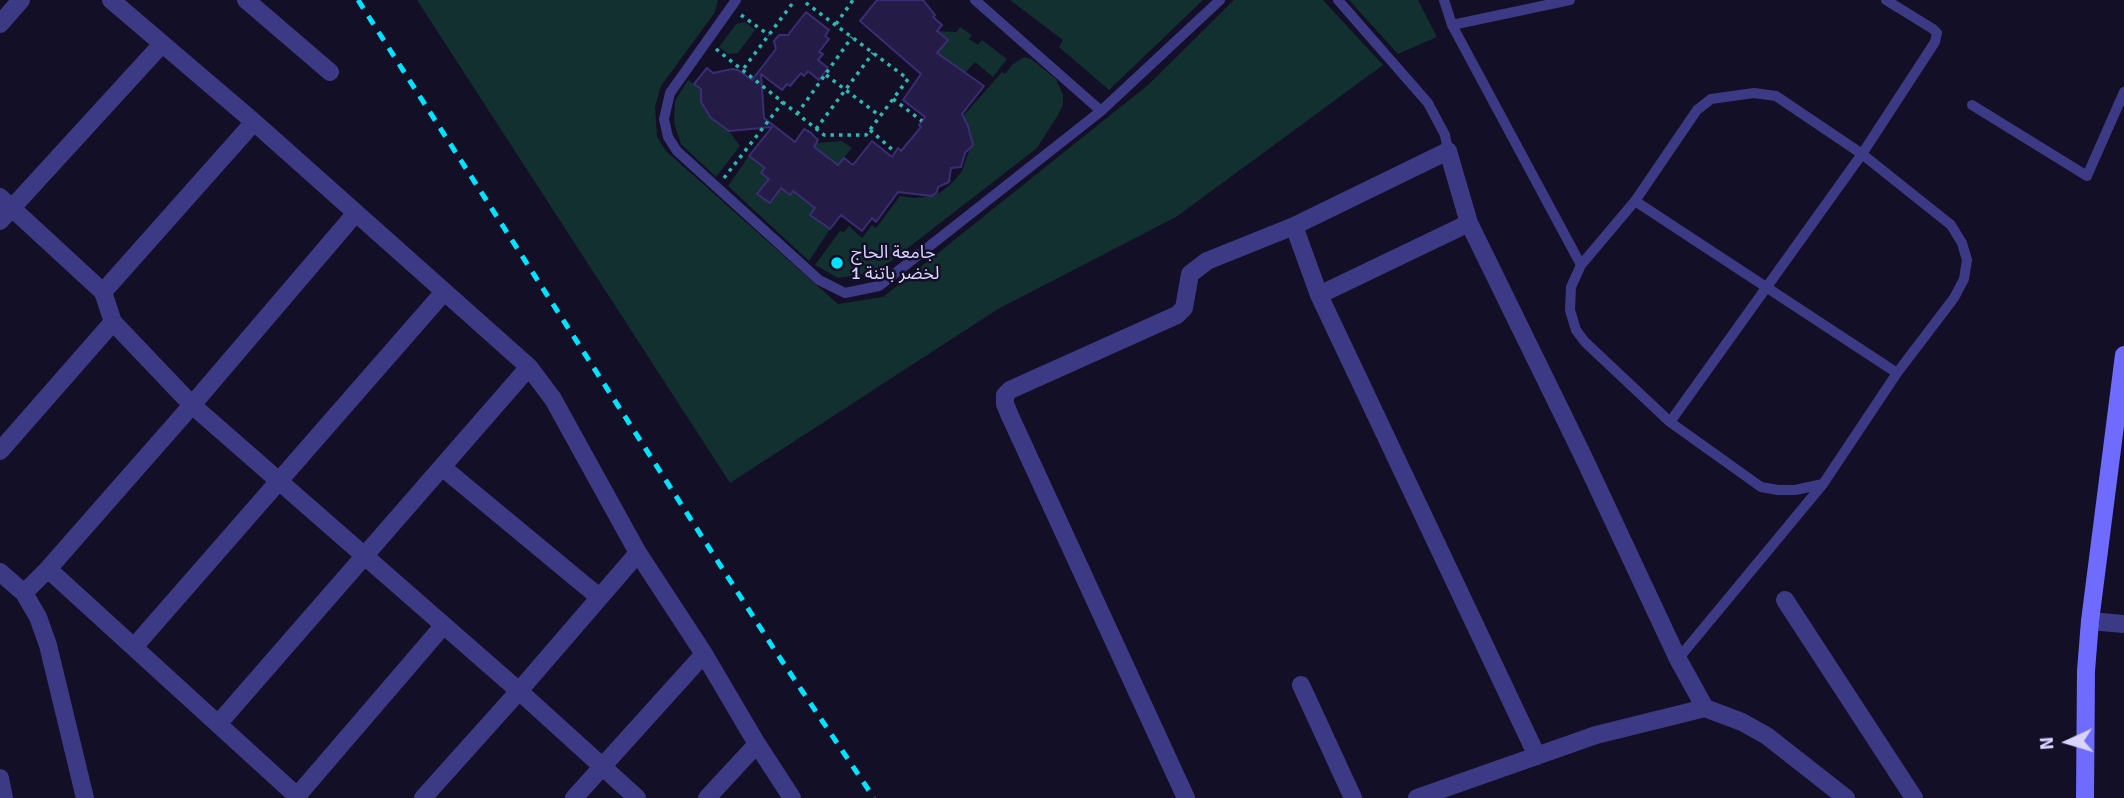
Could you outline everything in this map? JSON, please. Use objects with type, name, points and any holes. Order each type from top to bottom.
[{"type":"street","points":[[0,24],[21,0]]},
{"type":"street","points":[[111,0],[254,122],[529,367],[553,400],[638,553],[704,654],[792,798]]},
{"type":"street","points":[[246,0],[330,72]]},
{"type":"street","points":[[0,221],[6,202],[162,44]]},
{"type":"street","points":[[103,292],[254,122]]},
{"type":"street","points":[[1186,798],[1010,416],[1005,395],[1010,390],[1177,316],[1184,308],[1190,274],[1207,261],[1293,226],[1448,150],[1469,223],[1678,659],[1706,708]]},
{"type":"street","points":[[6,202],[103,292],[113,322],[192,405],[638,798]]},
{"type":"street","points":[[24,593],[192,405],[355,214]]},
{"type":"street","points":[[1319,295],[1469,223]]},
{"type":"street","points":[[1293,226],[1319,295],[1537,756]]},
{"type":"street","points":[[134,647],[444,292]]},
{"type":"street","points":[[0,451],[113,322]]},
{"type":"street","points":[[2085,798],[2086,671],[2090,621],[2118,446],[2124,355]]},
{"type":"street","points":[[218,724],[529,367]]},
{"type":"street","points":[[442,467],[599,597]]},
{"type":"street","points":[[423,798],[638,553]]},
{"type":"street","points":[[48,569],[298,797],[443,626]]},
{"type":"street","points":[[0,572],[24,593],[38,617],[48,645],[85,798]]},
{"type":"street","points":[[1785,600],[1914,798]]},
{"type":"street","points":[[2090,621],[2124,624]]},
{"type":"street","points":[[574,798],[704,654]]},
{"type":"street","points":[[1301,685],[1353,798]]},
{"type":"street","points":[[1417,798],[1596,735],[1706,708],[1742,722],[1767,736],[1846,798]]},
{"type":"street","points":[[707,798],[757,744]]},
{"type":"street","points":[[0,778],[4,798]]},
{"type":"lane","points":[[975,0],[1101,111]]},
{"type":"lane","points":[[733,4],[670,93],[664,119],[667,137],[677,151],[819,279],[845,293],[879,286],[1101,111],[1220,0]]},
{"type":"lane","points":[[1338,0],[1428,103],[1445,135],[1448,150]]},
{"type":"lane","points":[[1444,0],[1452,25],[1581,265]]},
{"type":"lane","points":[[1452,25],[1570,0]]},
{"type":"lane","points":[[1670,422],[1862,154],[1935,42],[1937,33],[1933,29],[1886,0]]},
{"type":"lane","points":[[1972,105],[2087,176],[2124,92]]},
{"type":"lane","points":[[1678,659],[1823,484],[1897,373],[1954,298],[1964,279],[1967,260],[1962,243],[1951,225],[1862,154],[1776,96],[1732,94],[1711,99],[1697,110],[1635,201],[1581,265],[1571,287],[1570,310],[1576,330],[1585,342],[1670,422],[1760,486],[1795,490],[1823,484]]},
{"type":"lane","points":[[1635,201],[1897,373]]},
{"type":"path","points":[[744,69],[795,0]]},
{"type":"path","points":[[706,41],[824,135],[866,135],[908,79],[802,0]]},
{"type":"path","points":[[835,24],[853,0]]},
{"type":"path","points":[[733,4],[769,35]]},
{"type":"path","points":[[797,114],[852,37]]},
{"type":"path","points":[[816,129],[873,53]]},
{"type":"path","points":[[825,75],[880,116]]},
{"type":"path","points":[[892,99],[922,121]]},
{"type":"path","points":[[717,187],[783,102]]},
{"type":"path","points":[[870,130],[895,152]]},
{"type":"green space","points":[[417,0],[718,0],[715,12],[661,86],[655,107],[657,137],[666,151],[838,304],[883,297],[1148,85],[1234,0],[1323,0],[1383,65],[1176,217],[998,309],[730,483]]},
{"type":"green space","points":[[1010,0],[1203,0],[1109,90],[1059,47],[1063,40]]},
{"type":"green space","points":[[1349,0],[1418,0],[1437,37],[1398,54]]},
{"type":"green space","points":[[745,22],[755,30],[738,53],[728,54],[719,47],[736,24]]},
{"type":"green space","points":[[960,27],[972,35],[969,39],[978,45],[982,40],[1007,59],[993,77],[975,62],[965,73],[930,62],[948,40],[937,31],[956,32]]},
{"type":"green space","points":[[1024,57],[1031,59],[1056,79],[1063,95],[1063,105],[1037,148],[891,261],[870,273],[838,278],[815,265],[840,231],[844,232],[849,226],[862,238],[872,225],[876,228],[900,196],[932,196],[953,182],[962,171],[973,140],[970,140],[964,115],[1002,72],[1005,74],[1013,64]]},
{"type":"green space","points":[[688,80],[701,89],[701,102],[711,118],[729,131],[740,146],[716,177],[681,144],[674,123],[675,101]]},
{"type":"green space","points":[[842,141],[852,148],[838,165],[809,153],[816,143]]},
{"type":"green space","points":[[749,156],[765,168],[761,173],[769,179],[758,194],[770,203],[781,188],[789,195],[793,191],[809,203],[813,199],[819,203],[810,215],[830,229],[809,261],[728,186]]},
{"type":"building","points":[[877,0],[923,0],[935,15],[933,17],[942,25],[937,31],[948,40],[937,53],[984,86],[962,114],[973,145],[965,153],[961,167],[951,168],[949,182],[938,187],[932,196],[898,192],[876,222],[872,218],[862,231],[841,215],[830,229],[810,215],[815,208],[793,191],[790,195],[781,188],[770,203],[757,194],[769,179],[761,173],[765,168],[749,156],[772,127],[729,131],[711,118],[701,102],[701,89],[694,84],[707,68],[713,73],[738,70],[752,80],[776,49],[774,41],[779,35],[788,35],[806,12],[829,30],[825,36],[829,39],[819,52],[823,54],[818,60],[828,68],[819,80],[808,71],[804,76],[801,73],[790,86],[787,84],[782,90],[761,74],[764,118],[795,142],[804,129],[810,132],[818,140],[814,147],[838,165],[844,158],[853,165],[872,141],[892,157],[898,148],[901,151],[921,127],[919,125],[925,117],[903,100],[921,74],[860,21]]},
{"type":"railway","points":[[358,0],[774,649],[874,798]]},
{"type":"place","name":"جامعة الحاج لخضر باتنة 1","points":[[837,263]]}]
